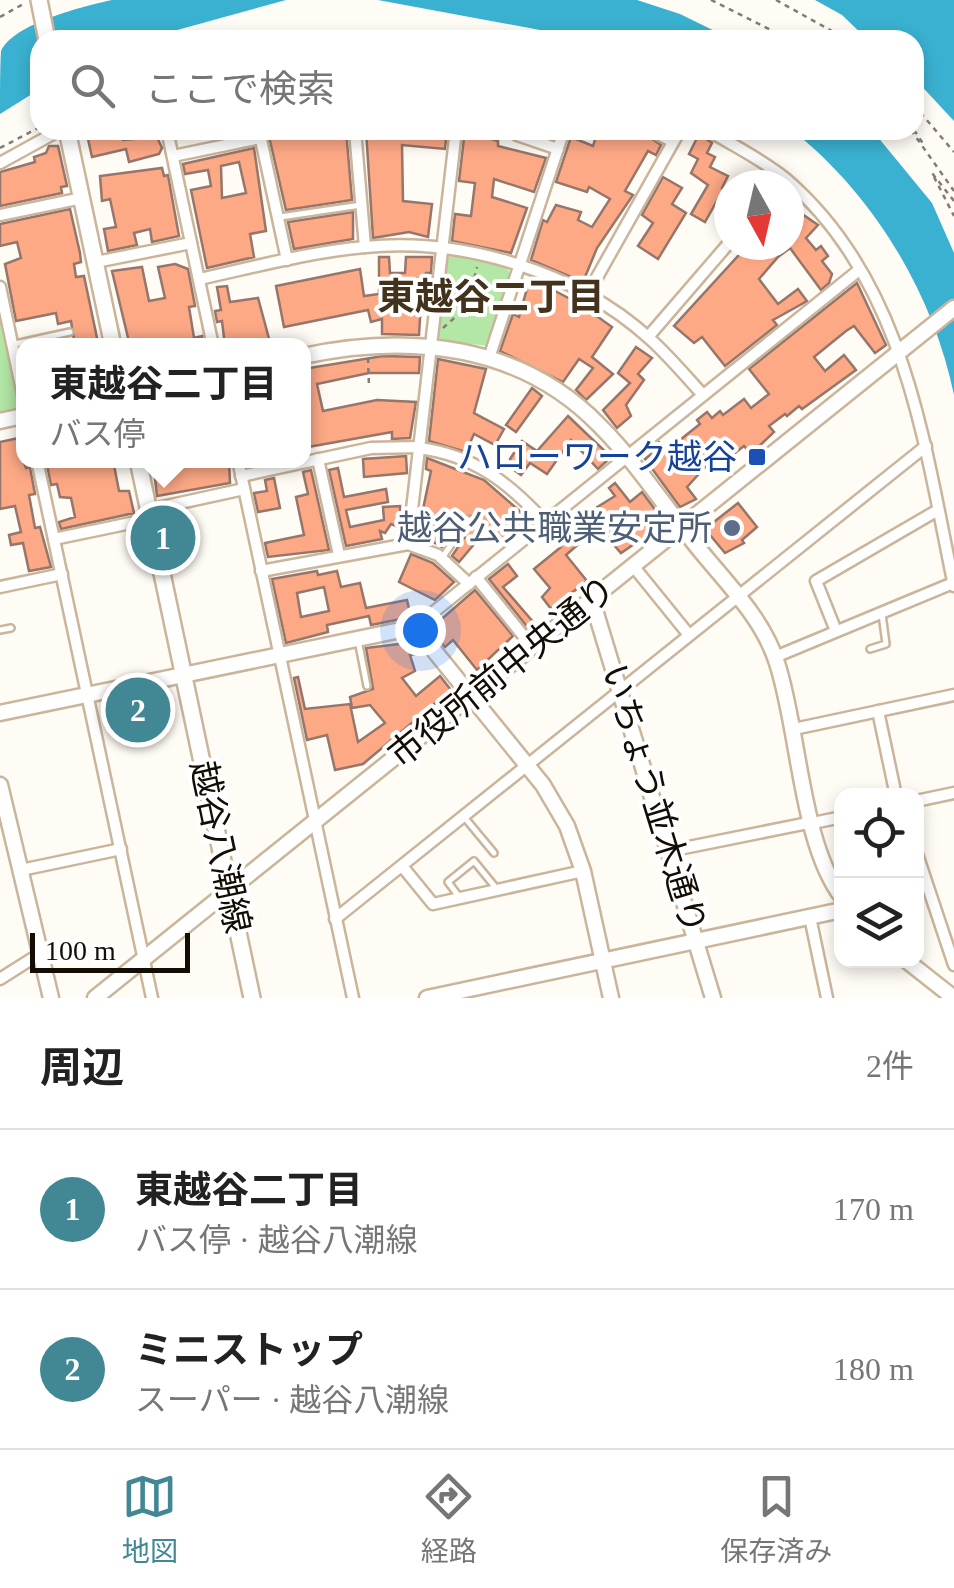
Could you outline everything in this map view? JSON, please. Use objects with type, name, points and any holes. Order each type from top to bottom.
[{"type":"main road","points":[[35,0],[45,30]]},
{"type":"main road","points":[[66,140],[112,338]]},
{"type":"main road","name":"越谷八潮線","points":[[140,468],[252,998]]},
{"type":"street","points":[[0,163],[44,140]]},
{"type":"street","points":[[169,140],[211,338]]},
{"type":"street","points":[[173,156],[236,140]]},
{"type":"street","points":[[261,140],[287,260]]},
{"type":"street","points":[[355,140],[365,246]]},
{"type":"street","points":[[408,544],[455,140]]},
{"type":"street","points":[[532,140],[558,150]]},
{"type":"street","points":[[488,358],[561,140]]},
{"type":"street","points":[[586,295],[674,140]]},
{"type":"street","points":[[722,140],[765,170]]},
{"type":"street","points":[[0,216],[82,198]]},
{"type":"street","points":[[775,657],[954,585],[905,348],[858,270],[804,207]]},
{"type":"street","points":[[96,262],[191,244]]},
{"type":"street","points":[[199,279],[365,246],[442,248],[480,256],[519,266],[586,295],[648,337],[702,394]]},
{"type":"street","points":[[648,337],[714,260]]},
{"type":"street","points":[[0,713],[415,627],[858,270]]},
{"type":"street","points":[[0,290],[16,363]]},
{"type":"street","name":"市役所前中央通り","points":[[96,998],[954,308]]},
{"type":"street","points":[[311,354],[365,344],[431,338],[528,374],[598,423],[737,596],[775,657],[823,862],[834,883]]},
{"type":"street","points":[[335,919],[926,446]]},
{"type":"street","points":[[311,461],[371,448],[419,447],[448,453],[486,470],[518,492],[544,521]]},
{"type":"street","points":[[318,460],[340,555]]},
{"type":"street","points":[[39,468],[152,998]]},
{"type":"street","points":[[240,468],[353,998]]},
{"type":"street","points":[[241,476],[280,468]]},
{"type":"street","points":[[54,539],[244,488]]},
{"type":"street","points":[[836,631],[816,580],[938,510]]},
{"type":"street","points":[[261,571],[408,544],[442,558],[472,580],[532,648]]},
{"type":"street","points":[[634,566],[689,635]]},
{"type":"street","points":[[0,587],[62,574]]},
{"type":"street","name":"いちょう並木通り","points":[[592,600],[713,998]]},
{"type":"street","points":[[415,627],[555,802],[583,871],[610,998]]},
{"type":"street","points":[[794,728],[954,695]]},
{"type":"street","points":[[878,710],[894,788]]},
{"type":"street","points":[[0,785],[6,831],[21,870],[51,998]]},
{"type":"street","points":[[924,799],[954,793]]},
{"type":"street","points":[[669,852],[834,819]]},
{"type":"street","points":[[21,870],[120,849]]},
{"type":"street","points":[[402,866],[433,904],[583,871]]},
{"type":"street","points":[[924,875],[954,965]]},
{"type":"street","points":[[427,998],[834,912]]},
{"type":"street","points":[[810,917],[827,998]]},
{"type":"street","points":[[0,979],[41,953]]},
{"type":"street","points":[[918,968],[954,998]]},
{"type":"lane","points":[[664,140],[672,144]]},
{"type":"lane","points":[[278,218],[361,205]]},
{"type":"lane","points":[[43,338],[70,332]]},
{"type":"lane","points":[[12,345],[16,344]]},
{"type":"lane","points":[[442,558],[468,520]]},
{"type":"lane","points":[[870,649],[886,644],[882,613]]},
{"type":"lane","points":[[0,630],[10,628]]},
{"type":"lane","points":[[357,638],[367,686]]},
{"type":"lane","points":[[463,816],[494,853]]},
{"type":"lane","points":[[460,898],[448,882],[474,860],[498,890]]},
{"type":"path","points":[[0,16],[35,0]]},
{"type":"path","points":[[711,0],[772,30]]},
{"type":"path","points":[[776,0],[830,30]]},
{"type":"path","points":[[924,117],[954,152]]},
{"type":"path","points":[[0,148],[30,132]]},
{"type":"path","points":[[918,140],[954,191]]},
{"type":"path","points":[[932,174],[938,168]]},
{"type":"path","points":[[932,174],[954,201]]},
{"type":"path","points":[[932,174],[954,216]]},
{"type":"path","points":[[471,290],[480,256]]},
{"type":"path","points":[[462,311],[458,296],[471,290]]},
{"type":"path","points":[[462,311],[469,313],[479,306],[480,298],[471,290]]},
{"type":"path","points":[[431,338],[462,311]]},
{"type":"path","points":[[365,344],[370,386]]},
{"type":"green space","points":[[452,255],[507,267],[511,275],[487,346],[441,340],[437,334],[445,259]]},
{"type":"green space","points":[[0,303],[16,377],[16,412],[0,416]]},
{"type":"water","points":[[112,0],[286,0],[177,30],[30,30],[30,95],[0,114],[1,51],[8,41],[35,24]]},
{"type":"water","points":[[378,0],[637,0],[713,30],[540,30]]},
{"type":"water","points":[[815,0],[954,0],[954,121],[924,89],[924,30],[858,30],[842,15]]},
{"type":"water","points":[[803,140],[880,140],[932,203],[954,253],[954,395],[931,320],[896,248],[849,184]]},
{"type":"building","points":[[88,140],[158,140],[162,148],[159,154],[129,162],[126,149],[92,157]]},
{"type":"building","points":[[270,140],[347,140],[352,200],[286,210]]},
{"type":"building","points":[[367,140],[446,140],[445,149],[402,145],[403,201],[432,204],[428,237],[409,232],[373,238]]},
{"type":"building","points":[[464,140],[495,140],[498,146],[546,158],[534,192],[494,179],[492,197],[527,208],[511,253],[452,241],[455,214],[471,216],[475,183],[459,181]]},
{"type":"building","points":[[570,140],[593,146],[595,140],[654,140],[661,145],[656,155],[648,151],[625,191],[633,195],[597,248],[583,282],[531,260],[543,220],[547,222],[556,205],[581,212],[578,220],[592,227],[610,199],[589,187],[587,192],[556,182]]},
{"type":"building","points":[[696,140],[708,140],[712,143],[707,153],[715,157],[710,167],[716,170],[714,206],[705,222],[691,214],[708,185],[691,173],[698,159],[689,154]]},
{"type":"building","points":[[49,146],[58,146],[67,186],[61,187],[62,193],[0,206],[0,172],[35,162],[34,157],[46,153]]},
{"type":"building","points":[[254,148],[266,231],[250,234],[254,257],[207,268],[191,190],[211,186],[208,170],[185,174],[183,164]],"holes":[[[239,162],[246,193],[222,198],[221,166]]]},
{"type":"building","points":[[162,168],[164,176],[168,175],[179,236],[152,242],[150,229],[134,233],[137,245],[108,251],[104,229],[116,227],[110,199],[102,201],[100,176]]},
{"type":"building","points":[[663,177],[682,188],[672,204],[686,213],[658,259],[638,246],[653,223],[642,215]]},
{"type":"building","points":[[70,209],[81,262],[74,264],[76,277],[84,276],[97,338],[74,338],[71,321],[58,324],[56,313],[16,321],[5,264],[21,258],[17,242],[0,246],[0,224]]},
{"type":"building","points":[[353,212],[353,239],[294,249],[288,222]]},
{"type":"building","points":[[804,215],[818,225],[806,238],[816,250],[821,246],[828,256],[822,261],[832,274],[821,290],[799,260],[804,260]]},
{"type":"building","points":[[379,257],[389,257],[390,273],[405,273],[406,257],[432,257],[431,273],[426,273],[422,286],[419,335],[382,334],[382,319],[371,322],[368,310],[284,327],[276,286],[360,269],[364,296],[379,294]]},
{"type":"building","points":[[734,260],[775,260],[759,279],[778,304],[798,289],[807,301],[773,320],[777,325],[725,366],[702,337],[694,343],[674,326]]},
{"type":"building","points":[[175,264],[188,269],[195,306],[189,307],[194,338],[128,338],[112,271],[142,267],[149,301],[165,298],[158,267]]},
{"type":"building","points":[[530,278],[580,304],[612,327],[592,357],[613,374],[586,400],[576,390],[593,368],[579,359],[563,382],[500,351],[513,314],[519,317]]},
{"type":"building","points":[[857,283],[886,345],[875,353],[854,326],[846,331],[814,357],[825,371],[844,355],[856,370],[802,409],[799,406],[769,426],[774,432],[751,454],[744,446],[727,459],[720,451],[687,487],[696,499],[680,507],[645,459],[655,451],[653,447],[659,442],[666,451],[700,424],[697,420],[707,412],[712,418],[720,411],[723,415],[744,399],[751,408],[769,394],[749,369]]},
{"type":"building","points":[[227,286],[230,302],[258,298],[269,338],[224,338],[222,321],[217,322],[215,311],[221,310],[217,287]]},
{"type":"building","points":[[636,347],[652,358],[638,374],[644,380],[626,405],[631,416],[617,428],[603,410],[630,383],[618,373]]},
{"type":"building","points":[[383,356],[420,357],[419,373],[369,373],[317,384],[323,411],[377,400],[416,402],[410,438],[392,439],[392,432],[311,446],[311,368]]},
{"type":"building","points":[[438,359],[486,369],[474,413],[504,429],[495,445],[474,434],[466,452],[429,441]]},
{"type":"building","points":[[532,388],[542,396],[516,432],[506,425]]},
{"type":"building","points":[[568,416],[611,457],[598,469],[571,440],[547,474],[530,463],[521,475],[514,470],[510,459],[522,441],[537,451]]},
{"type":"building","points":[[16,439],[16,468],[30,468],[35,494],[29,495],[35,528],[40,527],[51,567],[29,571],[23,543],[11,545],[9,535],[21,532],[15,506],[0,509],[0,442]]},
{"type":"building","points":[[406,456],[407,473],[364,477],[363,459]]},
{"type":"building","points":[[427,458],[484,480],[530,520],[503,543],[487,529],[459,562],[452,556],[474,523],[472,516],[464,516],[442,547],[418,533],[431,471],[426,469]]},
{"type":"building","points":[[48,468],[115,468],[119,491],[129,491],[134,513],[61,529],[59,522],[75,517],[71,498],[60,497],[57,484],[51,485]]},
{"type":"building","points":[[154,468],[229,468],[230,483],[157,496]]},
{"type":"building","points":[[338,468],[344,497],[386,489],[388,502],[346,510],[350,527],[384,520],[383,507],[400,506],[401,528],[391,524],[385,533],[380,531],[382,539],[346,546],[329,470]]},
{"type":"building","points":[[311,470],[329,550],[268,557],[265,543],[304,535],[296,497],[308,494],[303,472]]},
{"type":"building","points":[[274,478],[280,508],[258,512],[254,493],[267,491],[265,480]]},
{"type":"building","points":[[615,483],[630,502],[642,492],[665,523],[621,553],[598,527],[566,555],[587,581],[551,609],[542,597],[550,588],[534,569],[561,547],[555,539],[567,526],[615,496],[609,488]]},
{"type":"building","points":[[738,503],[757,527],[742,540],[744,543],[725,553],[705,529]]},
{"type":"building","points":[[411,554],[433,563],[454,582],[435,600],[399,582]]},
{"type":"building","points":[[508,564],[517,576],[503,587],[535,624],[529,629],[489,579]]},
{"type":"building","points":[[337,571],[341,587],[360,583],[366,608],[407,600],[411,617],[371,625],[369,616],[327,625],[328,632],[286,643],[272,579]],"holes":[[[324,587],[329,611],[301,617],[297,593]]]},
{"type":"building","points":[[475,590],[513,636],[477,670],[453,640],[445,647],[430,629]]},
{"type":"building","points":[[411,639],[420,653],[410,655],[415,671],[402,678],[416,696],[440,676],[451,690],[363,764],[335,770],[327,735],[307,740],[294,678],[298,677],[305,709],[350,704],[358,742],[385,723],[370,705],[352,708],[350,697],[373,689],[366,648],[407,643]]},
{"type":"place","name":"ハローワーク越谷","points":[[757,457]]},
{"type":"place","name":"越谷公共職業安定所","points":[[732,528]]},
{"type":"place","name":"東越谷二丁目","points":[[163,538]]},
{"type":"place","name":"ミニストップ","points":[[138,710]]},
{"type":"district","name":"東越谷二丁目","points":[[491,297]]}]
